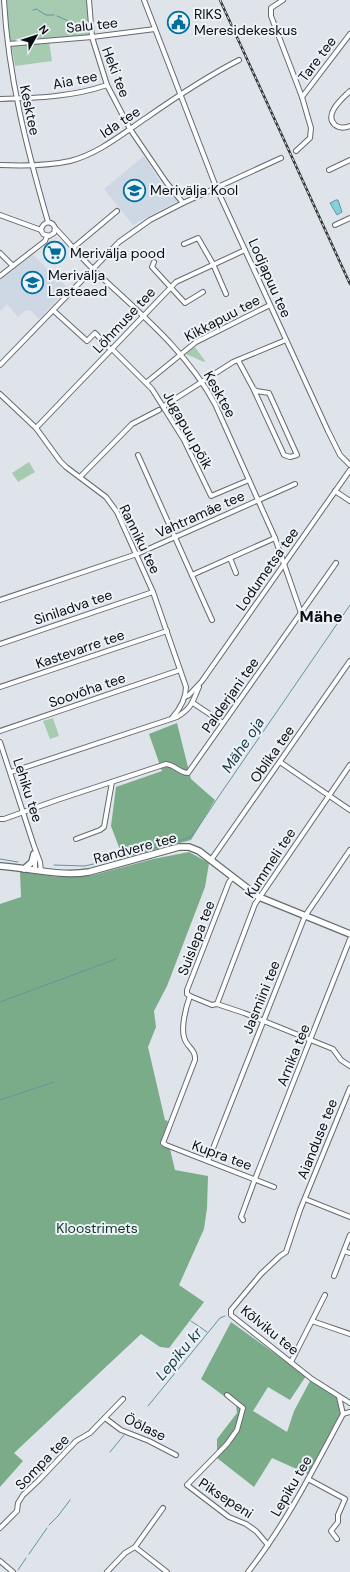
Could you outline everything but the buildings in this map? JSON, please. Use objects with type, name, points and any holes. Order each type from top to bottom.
[{"type":"main road","name":"Randvere tee","points":[[0,866],[58,874],[76,874],[89,872],[179,847],[189,847],[196,849],[259,897],[350,934]]},
{"type":"main road","points":[[24,869],[32,862],[34,854]]},
{"type":"street","name":"Kesktee","points":[[4,0],[6,32],[16,99],[32,166],[48,222]]},
{"type":"street","name":"Heki tee","points":[[89,0],[92,37],[107,85],[130,129],[162,177],[183,203]]},
{"type":"street","name":"Lodjapuu tee","points":[[144,0],[180,90],[180,95],[216,188],[340,454],[350,465]]},
{"type":"street","points":[[283,0],[270,8],[271,16],[302,97],[311,128],[310,138],[296,151]]},
{"type":"street","name":"Salu tee","points":[[8,44],[92,37],[155,29]]},
{"type":"street","points":[[0,32],[6,32]]},
{"type":"street","name":"Tare tee","points":[[302,97],[350,34]]},
{"type":"street","name":"Ida tee","points":[[0,165],[32,166],[70,161],[90,154],[111,142],[209,75],[239,60]]},
{"type":"street","name":"Aia tee","points":[[0,99],[68,95],[87,92],[107,85]]},
{"type":"street","points":[[350,91],[334,108],[331,115],[333,122],[338,127],[346,128],[350,126]]},
{"type":"street","points":[[0,365],[119,242],[150,220],[183,203],[281,158]]},
{"type":"street","points":[[329,170],[350,160]]},
{"type":"street","points":[[74,247],[117,211]]},
{"type":"street","points":[[0,215],[41,230],[43,234],[47,236]]},
{"type":"street","points":[[335,224],[350,218]]},
{"type":"street","points":[[0,276],[45,241],[47,236],[53,234],[55,228],[53,224],[48,222],[44,224],[41,230]]},
{"type":"street","name":"Kesktee","points":[[55,228],[93,269],[144,316],[181,353],[202,381],[215,404],[275,538],[301,613]]},
{"type":"street","points":[[184,244],[198,238],[213,264],[226,294]]},
{"type":"street","name":"Lõhmuse tee","points":[[36,428],[170,287],[182,278],[245,250]]},
{"type":"street","points":[[0,253],[13,266]]},
{"type":"street","points":[[154,262],[152,267],[185,303],[203,292]]},
{"type":"street","name":"Kikkapuu tee","points":[[147,382],[196,342],[270,305]]},
{"type":"street","name":"Jugapuu põik","points":[[54,310],[87,341],[95,333],[111,350],[147,382],[164,406],[184,440],[211,496],[249,480]]},
{"type":"street","points":[[164,406],[238,360],[286,340]]},
{"type":"street","points":[[238,360],[267,417],[282,452],[287,457],[297,454],[269,393],[256,391],[253,388]]},
{"type":"street","name":"Ranniku tee","points":[[0,394],[36,428],[60,461],[106,497],[117,512],[153,592],[187,688],[187,696]]},
{"type":"street","points":[[80,477],[132,424],[159,410]]},
{"type":"street","points":[[138,455],[212,620]]},
{"type":"street","name":"Lodumetsa tee","points":[[202,681],[350,470]]},
{"type":"street","name":"Vahtramäe tee","points":[[0,600],[137,554],[295,484]]},
{"type":"street","points":[[335,491],[350,501]]},
{"type":"street","points":[[192,575],[275,538]]},
{"type":"street","points":[[230,558],[236,573]]},
{"type":"street","name":"Palderjani tee","points":[[0,819],[4,819],[166,764],[170,764],[182,772],[188,773],[336,563]]},
{"type":"street","name":"Siniladva tee","points":[[0,644],[153,592]]},
{"type":"street","name":"Kastevarre tee","points":[[0,688],[167,631]]},
{"type":"street","name":"Oblika tee","points":[[211,860],[350,662]]},
{"type":"street","name":"Soovõha tee","points":[[0,731],[180,670]]},
{"type":"street","points":[[172,718],[181,707],[187,696],[202,681]]},
{"type":"street","points":[[11,772],[184,713],[193,702],[202,681]]},
{"type":"street","points":[[187,688],[192,691],[195,689]]},
{"type":"street","points":[[187,696],[187,704],[193,702]]},
{"type":"street","points":[[187,696],[193,702],[223,723]]},
{"type":"street","name":"Lehiku tee","points":[[0,742],[40,862],[38,871]]},
{"type":"street","points":[[280,762],[350,810]]},
{"type":"street","name":"Kummeli tee","points":[[217,1004],[255,904],[350,765]]},
{"type":"street","points":[[76,839],[104,827],[112,782]]},
{"type":"street","name":"Lehiku tee","points":[[34,846],[34,854],[38,871]]},
{"type":"street","name":"Jasmiini tee","points":[[208,1161],[305,916],[350,850]]},
{"type":"street","name":"Suislepa tee","points":[[163,1142],[195,1060],[194,1051],[186,1043],[184,1037],[185,1010],[190,996],[187,994],[187,990],[233,877]]},
{"type":"street","name":"Arnika tee","points":[[243,1220],[241,1217],[255,1179],[350,939]]},
{"type":"street","points":[[190,996],[212,1005],[217,1004],[264,1021],[333,1049],[341,1060],[350,1066]]},
{"type":"street","name":"Aianduse tee","points":[[305,1199],[350,1088]]},
{"type":"street","name":"Kupra tee","points":[[163,1142],[166,1146],[274,1186]]},
{"type":"street","points":[[305,1199],[350,1217]]},
{"type":"street","name":"Kõlviku tee","points":[[305,1199],[286,1252],[261,1274],[230,1313],[236,1320],[312,1379],[350,1403]]},
{"type":"street","points":[[334,1276],[350,1235]]},
{"type":"street","points":[[344,1251],[350,1253]]},
{"type":"street","points":[[291,1362],[325,1295]]},
{"type":"street","points":[[312,1321],[350,1334]]},
{"type":"street","name":"Piksepeni","points":[[227,1395],[243,1408],[237,1430],[227,1444],[187,1486],[229,1517],[246,1524],[256,1531],[268,1545]]},
{"type":"street","points":[[339,1397],[343,1414],[350,1412]]},
{"type":"street","name":"Sompa tee","points":[[0,1528],[17,1511],[18,1503],[23,1495],[76,1441],[90,1433],[123,1399]]},
{"type":"street","name":"Lepiku tee","points":[[248,1572],[268,1545],[308,1479],[343,1414]]},
{"type":"street","name":"Öölase","points":[[105,1418],[121,1430],[149,1441],[176,1455]]},
{"type":"street","points":[[308,1479],[345,1499],[338,1515],[338,1522],[331,1531],[337,1539]]},
{"type":"street","points":[[107,1572],[125,1553],[135,1547],[163,1508]]},
{"type":"street","points":[[135,1547],[167,1572]]},
{"type":"street","points":[[0,1561],[13,1572]]},
{"type":"shaded area","name":"Merivälja Kool","points":[[144,156],[166,191],[179,200],[133,225],[104,189]]},
{"type":"shaded area","name":"Merivälja Lasteaed","points":[[33,255],[68,288],[39,319],[30,310],[26,310],[18,317],[7,304],[0,311],[0,279]]},
{"type":"green space","points":[[7,0],[88,0],[91,35],[9,41]]},
{"type":"green space","points":[[49,41],[52,61],[15,66],[11,44]]},
{"type":"green space","points":[[195,347],[205,361],[204,362],[186,354]]},
{"type":"green space","points":[[29,462],[35,472],[18,482],[12,473]]},
{"type":"green space","points":[[53,718],[59,736],[50,739],[43,721]]},
{"type":"green space","points":[[177,723],[191,779],[215,800],[191,840],[123,858],[111,826],[116,787],[162,771],[149,734]]},
{"type":"green space","name":"Kloostrimets","points":[[189,852],[209,863],[205,887],[167,986],[154,1011],[156,1027],[148,1047],[165,1120],[168,1121],[160,1145],[170,1149],[175,1170],[208,1176],[207,1208],[204,1229],[179,1285],[204,1302],[169,1348],[160,1347],[141,1334],[14,1453],[23,1461],[0,1487],[0,904],[21,897],[20,872],[57,877],[90,876],[153,859]]},
{"type":"green space","points":[[231,1322],[306,1376],[290,1400],[268,1387],[253,1411],[287,1432],[294,1411],[310,1381],[339,1398],[340,1414],[308,1474],[272,1458],[254,1487],[217,1458],[217,1439],[237,1413],[236,1405],[201,1379]]},
{"type":"water","points":[[338,200],[342,212],[337,215],[330,203]]},
{"type":"waterway","points":[[33,10],[37,9]]},
{"type":"waterway","points":[[38,10],[46,15],[54,15]]},
{"type":"waterway","points":[[57,16],[73,23]]},
{"type":"waterway","name":"Mähe oja","points":[[123,857],[188,838],[193,835],[350,605]]},
{"type":"waterway","name":"Mähe oja","points":[[54,865],[85,866],[118,858]]},
{"type":"waterway","points":[[0,859],[18,862]]},
{"type":"waterway","points":[[0,1002],[116,959]]},
{"type":"waterway","points":[[0,1100],[54,1082]]},
{"type":"waterway","name":"Lepiku kr","points":[[148,1406],[220,1318],[225,1316]]},
{"type":"waterway","points":[[191,1321],[207,1332]]},
{"type":"waterway","name":"Lepiku kr","points":[[110,1452],[124,1435]]},
{"type":"waterway","name":"Lepiku kr","points":[[49,1525],[70,1500]]},
{"type":"waterway","name":"Lepiku kr","points":[[29,1554],[47,1528]]},
{"type":"waterway","name":"Lepiku kr","points":[[18,1570],[26,1558]]},
{"type":"railway","points":[[220,0],[350,284]]},
{"type":"place","name":"RIKS Meresidekeskus","points":[[178,22]]},
{"type":"place","name":"Merivälja Kool","points":[[135,190]]},
{"type":"place","name":"Merivälja pood","points":[[54,253]]},
{"type":"place","name":"Merivälja Lasteaed","points":[[32,283]]},
{"type":"district","name":"Mähe","points":[[321,616]]}]
